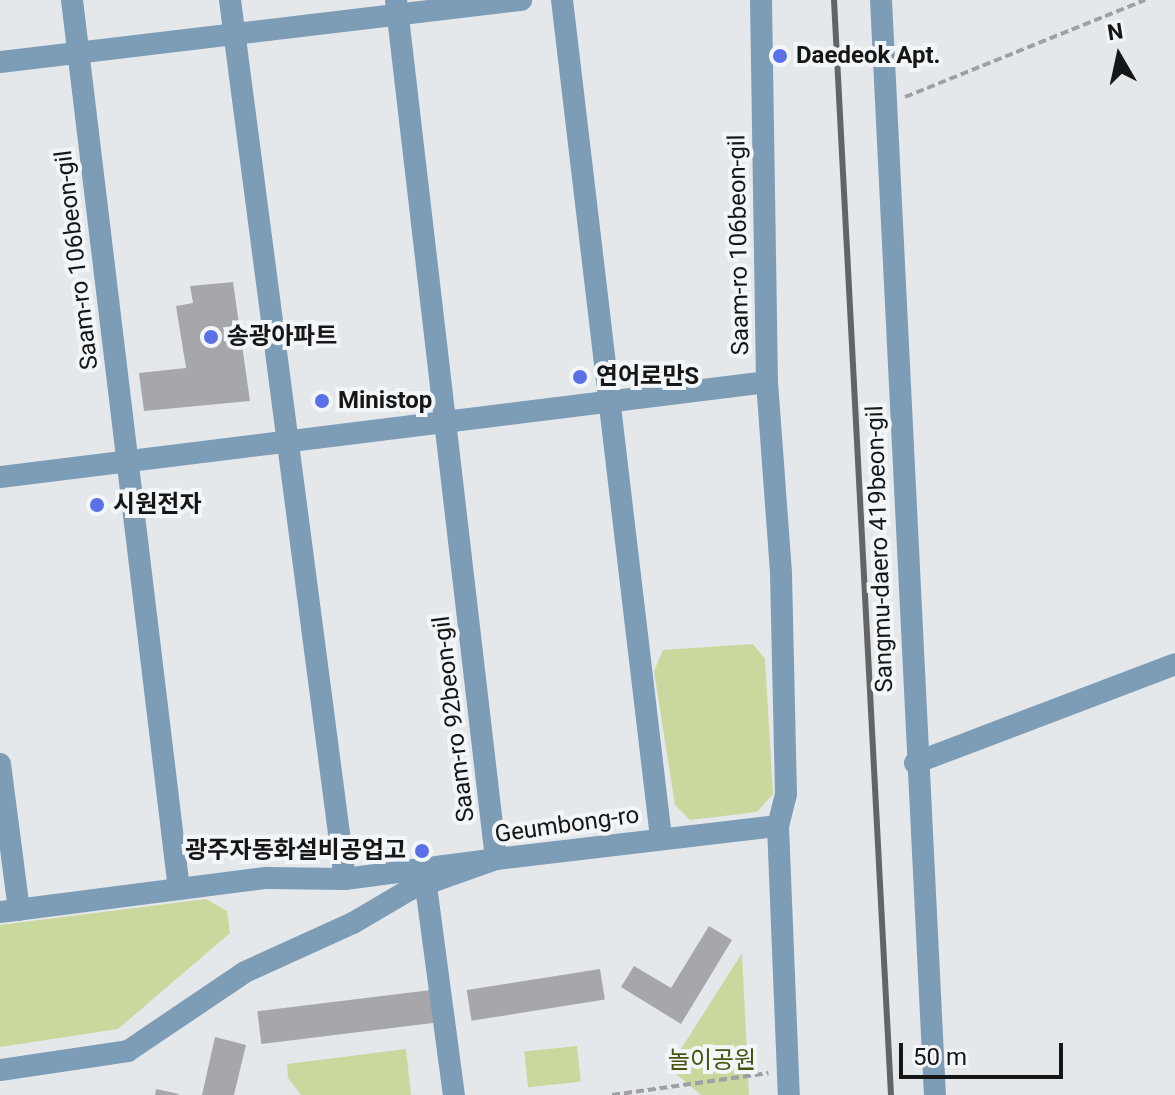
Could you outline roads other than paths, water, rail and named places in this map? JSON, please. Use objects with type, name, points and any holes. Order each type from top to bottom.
[{"type":"street","name":"Saam-ro 106beon-gil","points":[[72,0],[127,461]]},
{"type":"street","points":[[230,0],[345,879]]},
{"type":"street","points":[[0,62],[234,33],[397,8],[521,0]]},
{"type":"street","points":[[562,0],[612,402],[661,838]]},
{"type":"street","name":"Saam-ro 106beon-gil","points":[[0,477],[767,382],[761,0]]},
{"type":"street","name":"Sangmu-daero 419beon-gil","points":[[881,0],[915,763],[935,1095]]},
{"type":"street","points":[[397,8],[447,422]]},
{"type":"street","points":[[767,382],[782,622],[786,794],[778,826],[789,1095]]},
{"type":"street","name":"Saam-ro 92beon-gil","points":[[447,422],[496,859]]},
{"type":"street","points":[[127,461],[179,889]]},
{"type":"street","points":[[915,763],[1175,664]]},
{"type":"street","points":[[0,764],[9,911],[267,878],[345,879],[496,859]]},
{"type":"street","name":"Geumbong-ro","points":[[0,1070],[128,1051],[245,972],[353,923],[409,890],[496,859],[778,826]]},
{"type":"street","points":[[426,886],[454,1095]]},
{"type":"railway","points":[[834,0],[891,1095]]},
{"type":"place","name":"Daedeok Apt.","points":[[780,56]]},
{"type":"place","name":"송광아파트","points":[[211,337]]},
{"type":"place","name":"연어로만S","points":[[580,377]]},
{"type":"place","name":"Ministop","points":[[322,401]]},
{"type":"place","name":"시원전자","points":[[97,505]]},
{"type":"place","name":"광주자동화설비공업고","points":[[422,851]]},
{"type":"park label","name":"놀이공원","points":[[712,1061]]}]
